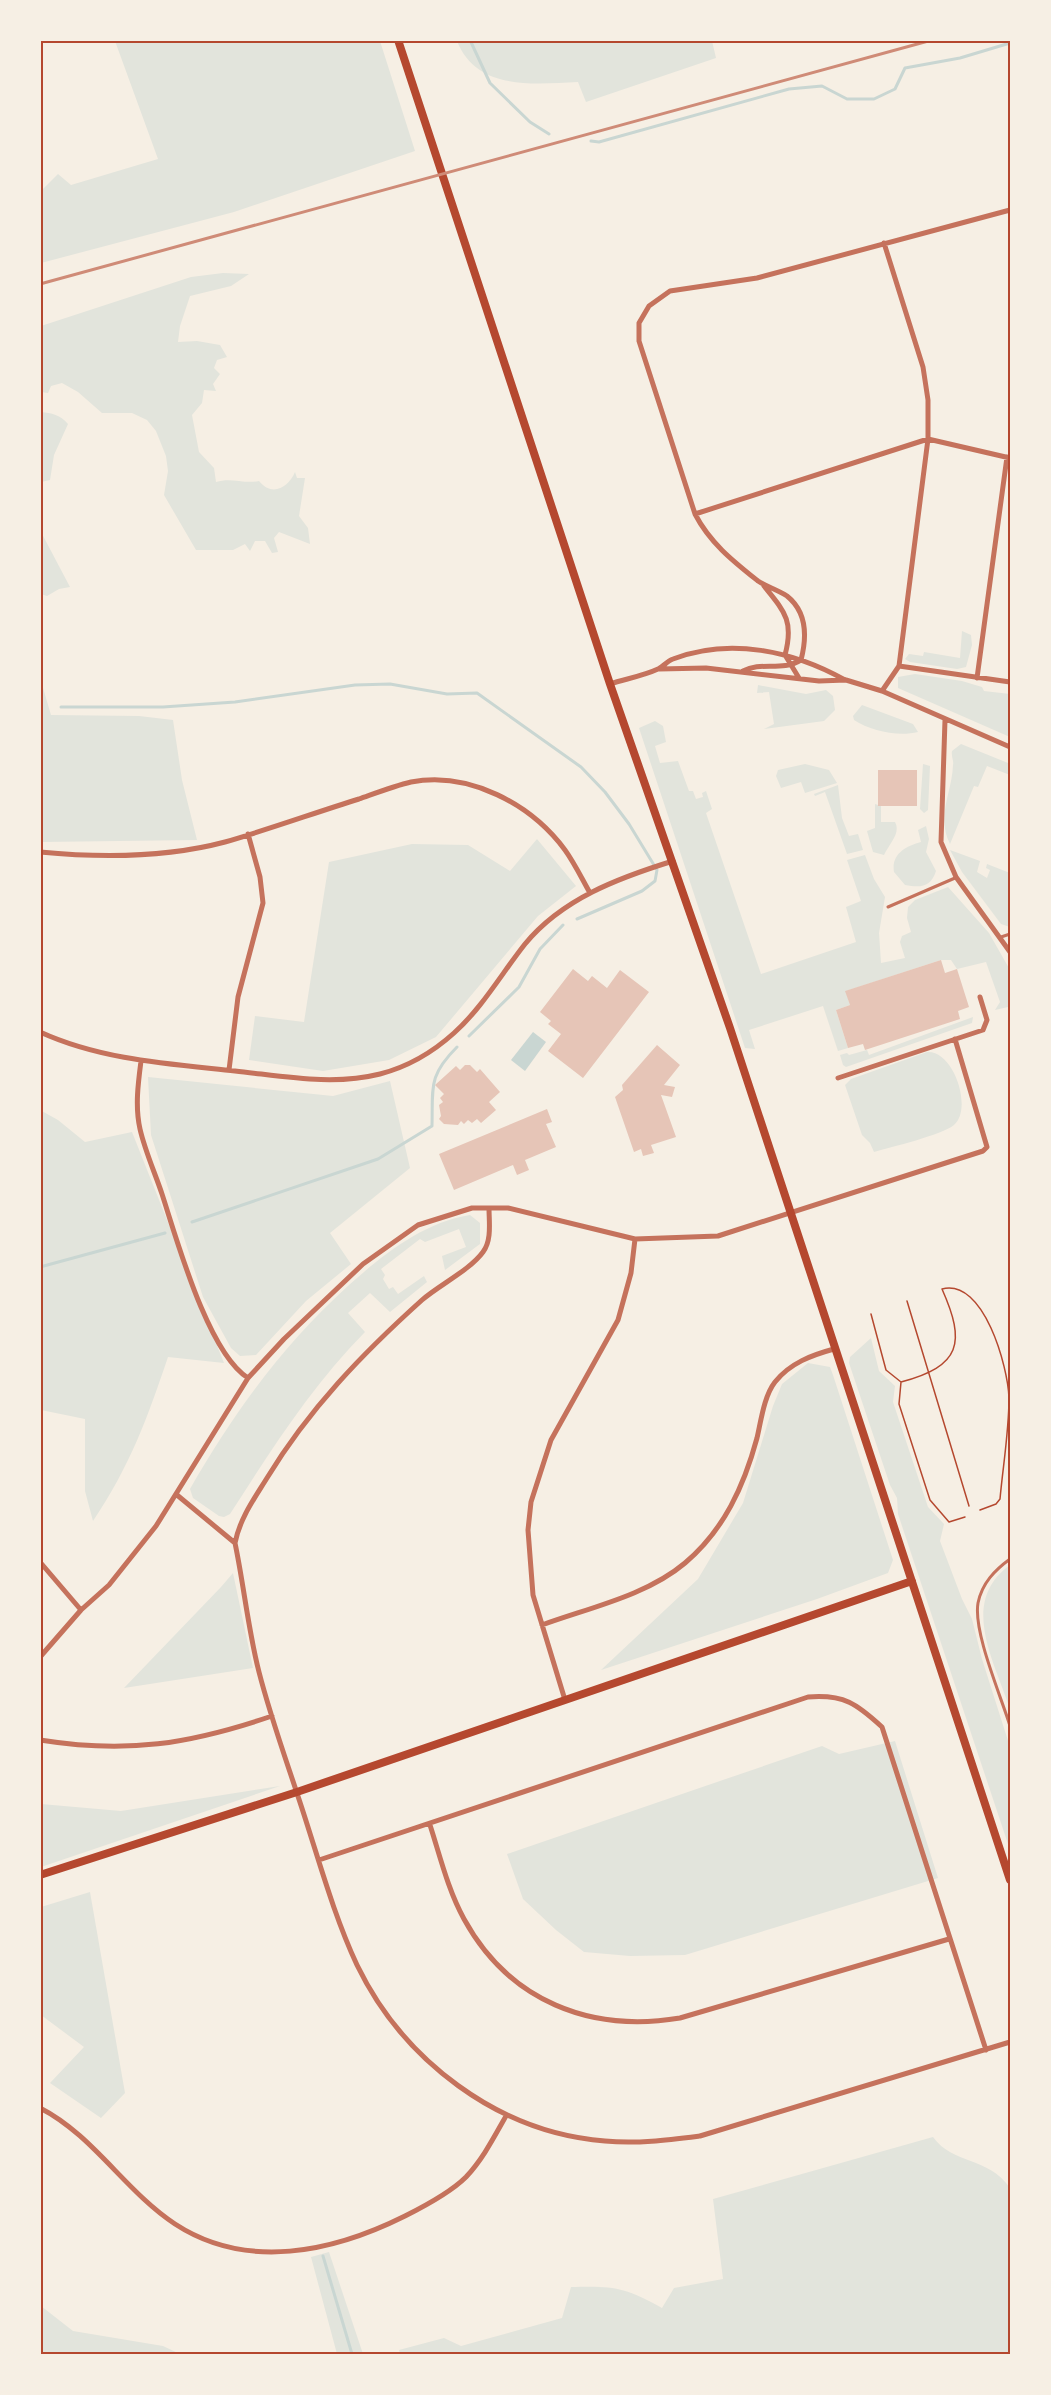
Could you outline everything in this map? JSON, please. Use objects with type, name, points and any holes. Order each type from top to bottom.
[{"type":"main road","points":[[398,40],[610,684],[673,861],[1011,1880]]},
{"type":"main road","points":[[40,1875],[297,1792],[912,1581]]},
{"type":"street","points":[[801,660],[805,631],[800,612],[787,597],[761,583],[724,554],[704,531],[695,514],[639,341],[639,323],[649,306],[670,291],[758,278],[1011,210]]},
{"type":"street","points":[[882,691],[899,666],[928,439],[928,400],[923,367],[884,243]]},
{"type":"street","points":[[695,514],[928,439],[1009,457],[977,678]]},
{"type":"street","points":[[761,583],[786,614],[790,626],[785,655],[799,678]]},
{"type":"street","points":[[659,669],[671,659],[718,649],[752,649],[785,655],[818,665],[846,680],[882,691],[1011,747]]},
{"type":"street","points":[[742,671],[754,665],[780,668],[801,660]]},
{"type":"street","points":[[899,666],[1011,682]]},
{"type":"street","points":[[610,684],[659,669],[742,671],[819,681],[846,680]]},
{"type":"street","points":[[945,720],[941,842],[956,877],[1011,952]]},
{"type":"street","points":[[40,852],[92,857],[150,855],[222,842],[412,782],[454,782],[481,787],[507,800],[532,818],[564,850],[590,893]]},
{"type":"street","points":[[229,1070],[238,997],[263,903],[260,877],[248,834]]},
{"type":"street","points":[[40,1032],[92,1050],[141,1061],[310,1079],[341,1080],[370,1076],[415,1061],[454,1033],[527,942],[553,916],[590,893],[673,861]]},
{"type":"street","points":[[838,1078],[978,1033],[987,1025],[980,997]]},
{"type":"street","points":[[40,1657],[81,1610],[109,1585],[134,1556],[177,1495],[248,1378],[284,1339],[380,1250],[418,1225],[436,1217],[472,1208],[515,1209],[635,1239],[718,1236],[984,1151],[987,1147],[955,1040]]},
{"type":"street","points":[[141,1061],[137,1095],[140,1129],[196,1297],[230,1359],[239,1373],[248,1378]]},
{"type":"street","points":[[489,1208],[489,1234],[482,1253],[425,1297],[369,1347],[329,1390],[303,1422],[241,1520],[235,1543],[258,1670],[319,1860],[358,1966],[396,2027],[439,2071],[506,2116],[566,2135],[603,2141],[661,2141],[700,2136],[1011,2042]]},
{"type":"street","points":[[565,1700],[532,1595],[528,1565],[531,1502],[551,1440],[618,1320],[631,1274],[635,1239]]},
{"type":"street","points":[[542,1625],[634,1592],[660,1580],[685,1563],[726,1517],[739,1492],[774,1383],[792,1366],[811,1355],[834,1349]]},
{"type":"street","points":[[177,1495],[235,1543]]},
{"type":"street","points":[[40,1562],[81,1610]]},
{"type":"street","points":[[319,1860],[808,1698],[825,1696],[858,1704],[882,1727],[986,2050]]},
{"type":"street","points":[[40,1740],[70,1745],[138,1746],[221,1734],[272,1716]]},
{"type":"street","points":[[430,1825],[463,1917],[491,1959],[526,1990],[574,2013],[593,2018],[634,2023],[680,2018],[949,1939]]},
{"type":"street","points":[[40,2108],[63,2121],[137,2193],[175,2223],[194,2234],[223,2244],[260,2252],[325,2247],[376,2229],[422,2207],[464,2179],[480,2160],[506,2116]]},
{"type":"lane","points":[[888,907],[956,877]]},
{"type":"lane","points":[[1001,937],[1011,934]]},
{"type":"lane","points":[[1011,1559],[990,1576],[978,1605],[982,1634],[1011,1726]]},
{"type":"path","points":[[901,1382],[928,1374],[947,1358],[956,1340],[956,1322],[942,1289],[951,1287],[963,1290],[980,1308],[994,1338],[1008,1386],[1008,1412],[1000,1499],[996,1504],[980,1510]]},
{"type":"path","points":[[907,1301],[969,1506]]},
{"type":"path","points":[[871,1314],[886,1370],[901,1382]]},
{"type":"path","points":[[901,1382],[899,1404],[930,1500],[949,1522],[965,1517]]},
{"type":"shaded area","points":[[115,41],[380,41],[415,151],[234,212],[41,263],[41,191],[58,174],[71,185],[158,159]]},
{"type":"shaded area","points":[[457,41],[712,41],[716,58],[586,102],[578,82],[525,83],[492,76],[478,69],[466,57]]},
{"type":"shaded area","points":[[223,273],[249,274],[231,286],[190,296],[180,326],[178,342],[197,341],[220,345],[227,357],[217,360],[214,368],[220,374],[213,384],[216,391],[204,390],[202,403],[192,415],[199,452],[214,468],[216,482],[259,481],[269,489],[274,489],[284,486],[295,472],[297,478],[305,478],[299,516],[308,528],[310,544],[279,532],[274,538],[278,552],[272,553],[265,541],[255,541],[250,551],[245,544],[233,550],[196,550],[164,495],[168,471],[166,456],[156,431],[147,420],[132,413],[102,413],[78,392],[62,383],[51,386],[48,393],[41,392],[41,326],[191,277]]},
{"type":"shaded area","points":[[41,412],[56,415],[68,424],[54,455],[50,480],[41,482]]},
{"type":"shaded area","points":[[41,532],[70,587],[59,589],[47,596],[41,594]]},
{"type":"shaded area","points":[[962,631],[971,635],[972,645],[966,667],[957,669],[910,662],[905,659],[909,654],[923,656],[924,652],[960,658]]},
{"type":"shaded area","points":[[915,674],[962,681],[982,687],[984,691],[1010,694],[1010,737],[898,688],[898,677]]},
{"type":"shaded area","points":[[41,681],[51,715],[139,716],[173,720],[182,780],[197,840],[41,842]]},
{"type":"shaded area","points":[[758,685],[806,694],[826,690],[833,696],[835,710],[824,721],[764,729],[774,724],[769,692],[757,693]]},
{"type":"shaded area","points":[[862,705],[913,724],[918,732],[893,733],[861,724],[854,720],[853,716]]},
{"type":"shaded area","points":[[655,721],[663,726],[666,742],[655,746],[660,763],[678,761],[689,791],[693,791],[696,799],[703,797],[702,793],[706,791],[712,809],[706,813],[761,974],[856,942],[846,907],[861,901],[847,860],[865,855],[874,879],[885,897],[879,933],[881,963],[905,958],[900,942],[902,936],[911,932],[907,918],[908,907],[915,900],[948,887],[989,933],[1010,970],[1010,1011],[1008,1007],[995,1010],[1000,1002],[986,962],[957,969],[951,960],[941,960],[846,991],[850,1005],[836,1010],[848,1048],[838,1051],[823,1006],[749,1030],[755,1049],[745,1048],[639,728]]},
{"type":"shaded area","points":[[961,744],[1008,763],[1010,775],[987,766],[978,787],[974,786],[950,844],[944,824],[946,804],[952,775],[952,751]]},
{"type":"shaded area","points":[[805,764],[829,770],[837,783],[805,793],[801,782],[781,788],[776,776],[778,770]]},
{"type":"shaded area","points":[[923,764],[930,766],[928,810],[924,813],[920,809]]},
{"type":"shaded area","points":[[838,785],[842,818],[849,836],[858,834],[863,850],[847,854],[825,792],[815,796],[814,794]]},
{"type":"shaded area","points":[[875,804],[881,806],[881,822],[895,822],[897,830],[884,855],[873,852],[867,831],[875,828]]},
{"type":"shaded area","points":[[926,826],[929,839],[926,852],[936,871],[925,885],[905,885],[894,872],[895,860],[905,849],[921,842],[918,830]]},
{"type":"shaded area","points":[[537,839],[576,886],[538,916],[436,1037],[389,1060],[323,1071],[249,1060],[255,1016],[304,1022],[329,862],[412,844],[468,845],[510,871]]},
{"type":"shaded area","points":[[950,850],[980,861],[977,872],[987,878],[990,870],[986,868],[987,864],[1010,873],[1010,927],[1001,924],[962,872]]},
{"type":"shaded area","points":[[973,1017],[972,1023],[846,1067],[843,1065],[840,1055],[867,1050],[869,1055]]},
{"type":"shaded area","points":[[533,1032],[546,1042],[525,1071],[511,1060]]},
{"type":"shaded area","points":[[927,1052],[937,1054],[945,1060],[958,1082],[962,1107],[959,1117],[954,1125],[939,1133],[874,1152],[870,1143],[862,1135],[845,1085],[851,1079]]},
{"type":"shaded area","points":[[148,1077],[333,1096],[390,1081],[410,1168],[330,1233],[351,1264],[306,1301],[256,1355],[240,1356],[231,1348],[203,1297],[151,1135]]},
{"type":"shaded area","points":[[40,1110],[58,1120],[85,1142],[132,1132],[224,1363],[168,1357],[136,1442],[117,1481],[93,1521],[85,1491],[85,1419],[41,1410]]},
{"type":"shaded area","points":[[470,1215],[480,1223],[480,1244],[445,1270],[442,1256],[466,1247],[459,1229],[425,1242],[420,1239],[381,1269],[385,1275],[383,1279],[389,1289],[393,1287],[398,1294],[424,1276],[427,1282],[390,1312],[370,1293],[348,1313],[365,1332],[309,1397],[230,1514],[224,1517],[219,1516],[193,1498],[190,1489],[224,1433],[261,1381],[302,1331],[362,1273],[390,1251],[420,1232],[452,1219]]},
{"type":"shaded area","points":[[871,1338],[879,1371],[895,1386],[893,1402],[928,1507],[944,1524],[940,1541],[972,1619],[1010,1747],[1010,1850],[898,1514],[897,1498],[890,1485],[849,1363],[850,1357]]},
{"type":"shaded area","points":[[808,1363],[830,1367],[893,1560],[888,1573],[817,1599],[601,1670],[698,1579],[743,1503],[782,1384]]},
{"type":"shaded area","points":[[1010,1565],[1010,1709],[990,1652],[983,1614],[986,1596],[995,1580]]},
{"type":"shaded area","points":[[233,1573],[253,1668],[124,1688],[221,1587]]},
{"type":"shaded area","points":[[895,1741],[938,1878],[685,1955],[630,1956],[584,1952],[523,1899],[507,1854],[822,1746],[839,1754]]},
{"type":"shaded area","points":[[280,1786],[41,1867],[41,1804],[121,1811]]},
{"type":"shaded area","points":[[90,1892],[125,2093],[101,2118],[50,2083],[84,2047],[41,2015],[41,1907]]},
{"type":"shaded area","points":[[933,2137],[950,2152],[992,2170],[1010,2188],[1010,2354],[400,2354],[399,2350],[444,2338],[461,2346],[562,2318],[571,2287],[619,2289],[662,2308],[674,2288],[723,2279],[713,2199]]},
{"type":"shaded area","points":[[329,2252],[363,2354],[337,2354],[311,2257]]},
{"type":"shaded area","points":[[41,2306],[73,2331],[163,2346],[180,2354],[41,2354]]},
{"type":"building","points":[[878,770],[917,770],[917,806],[878,806]]},
{"type":"building","points":[[941,960],[945,973],[957,969],[969,1007],[958,1011],[960,1019],[865,1050],[863,1044],[848,1048],[836,1010],[850,1005],[845,991]]},
{"type":"building","points":[[573,969],[588,981],[592,976],[607,988],[620,970],[649,992],[583,1078],[548,1051],[561,1034],[548,1024],[551,1021],[540,1012]]},
{"type":"building","points":[[657,1045],[680,1065],[664,1085],[675,1087],[672,1097],[661,1095],[676,1137],[651,1145],[654,1153],[643,1156],[641,1149],[634,1152],[615,1097],[623,1090],[622,1085]]},
{"type":"building","points":[[465,1065],[470,1065],[477,1072],[480,1069],[500,1092],[489,1102],[496,1110],[481,1123],[477,1119],[472,1123],[468,1120],[464,1124],[461,1121],[458,1125],[444,1124],[439,1119],[441,1116],[439,1105],[443,1102],[440,1098],[444,1094],[435,1085],[456,1066],[460,1070]]},
{"type":"building","points":[[547,1109],[552,1122],[546,1124],[556,1147],[525,1160],[529,1170],[517,1175],[513,1165],[454,1190],[439,1154]]},
{"type":"waterway","points":[[470,40],[490,83],[530,122],[549,134]]},
{"type":"waterway","points":[[591,141],[599,142],[789,89],[822,86],[847,99],[874,99],[895,89],[905,68],[960,58],[1010,43]]},
{"type":"waterway","points":[[61,707],[163,707],[235,702],[355,685],[390,684],[447,694],[477,693],[581,767],[605,792],[629,824],[657,870],[655,881],[642,891],[577,919]]},
{"type":"waterway","points":[[469,1036],[519,987],[540,949],[563,925]]},
{"type":"waterway","points":[[192,1222],[378,1159],[432,1126],[434,1083],[441,1066],[457,1047]]},
{"type":"waterway","points":[[40,1267],[165,1233]]},
{"type":"waterway","points":[[323,2256],[352,2354]]},
{"type":"railway","points":[[40,284],[932,40]]}]
